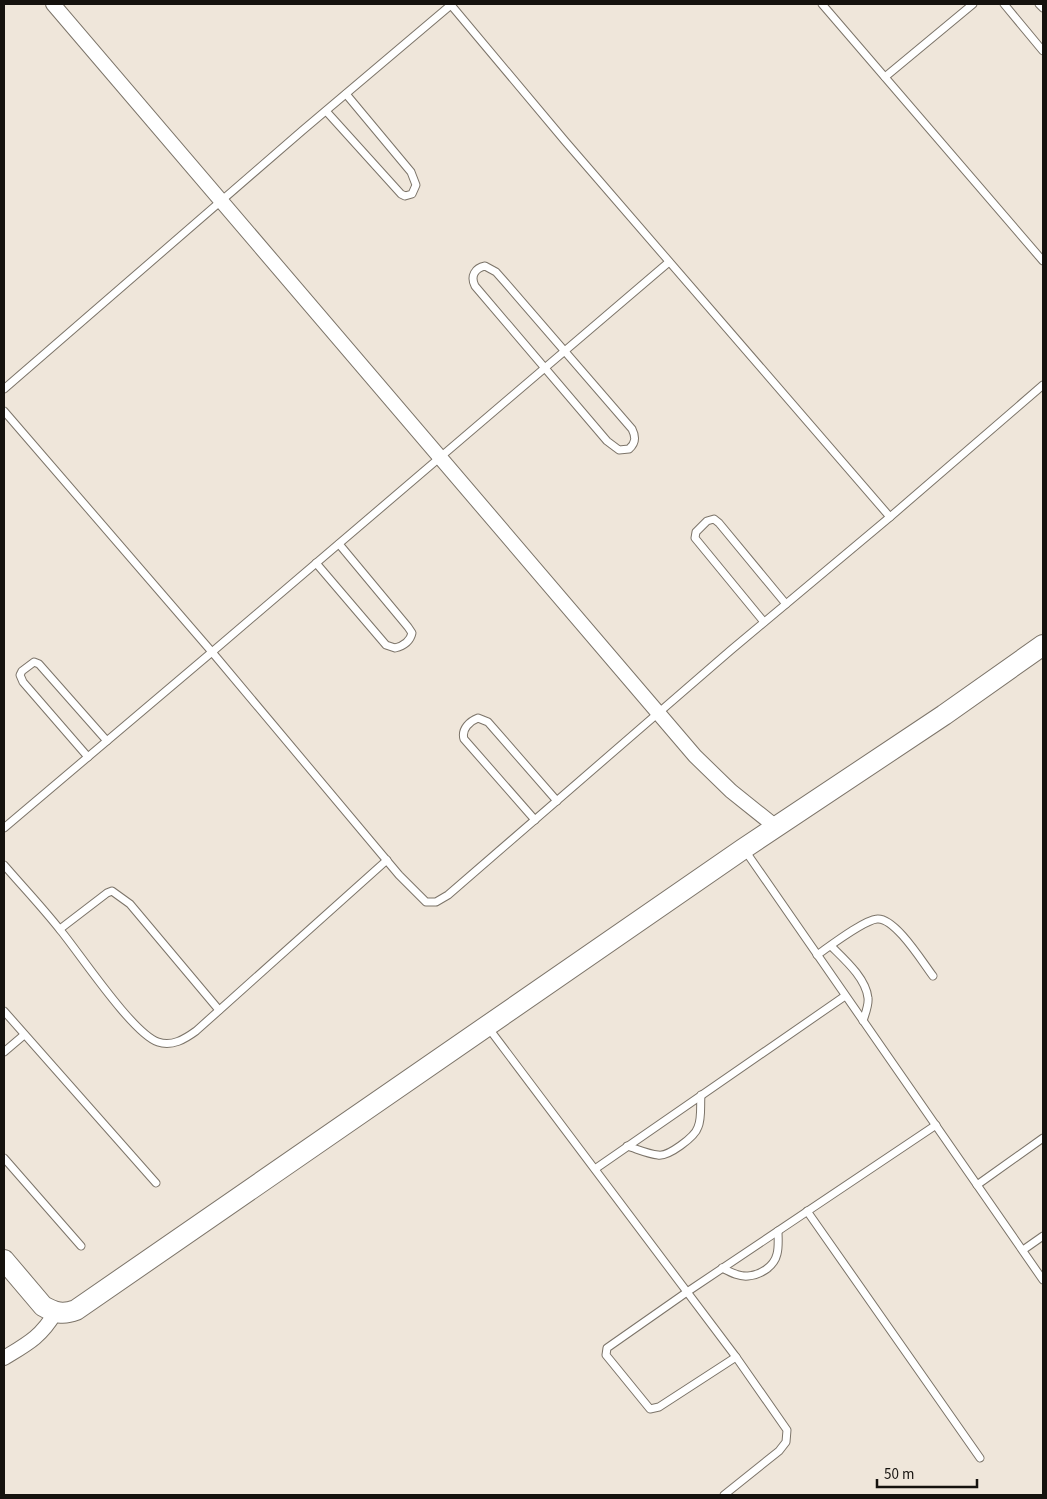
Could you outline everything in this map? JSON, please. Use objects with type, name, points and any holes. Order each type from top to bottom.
[{"type":"street","points":[[53,4],[658,713],[715,776],[776,827]]},
{"type":"street","points":[[4,1260],[43,1306],[55,1313],[68,1313],[76,1310],[776,827],[944,715],[1043,645]]},
{"type":"street","points":[[4,1358],[32,1340],[47,1327],[55,1313]]},
{"type":"lane","points":[[4,389],[452,4],[564,141],[890,517]]},
{"type":"lane","points":[[822,4],[1043,261]]},
{"type":"lane","points":[[885,77],[972,4]]},
{"type":"lane","points":[[1004,4],[1043,51]]},
{"type":"lane","points":[[1039,4],[1043,8]]},
{"type":"lane","points":[[326,111],[401,194],[405,196],[412,194],[416,185],[411,172],[346,94]]},
{"type":"lane","points":[[4,828],[669,262]]},
{"type":"lane","points":[[485,266],[496,272],[565,351],[632,429],[635,437],[632,446],[624,450],[613,447],[475,286],[472,277],[476,270],[485,266]]},
{"type":"lane","points":[[4,411],[212,652],[387,860],[421,898],[426,902],[436,902],[448,895],[764,622],[890,517],[1043,385]]},
{"type":"lane","points":[[764,622],[696,538],[696,532],[706,521],[714,519],[719,523],[786,604]]},
{"type":"lane","points":[[316,563],[386,644],[395,648],[405,644],[412,633],[408,627],[338,544]]},
{"type":"lane","points":[[88,757],[23,682],[20,675],[22,671],[34,662],[39,664],[107,741]]},
{"type":"lane","points":[[535,820],[464,739],[464,732],[470,722],[478,718],[488,722],[557,801]]},
{"type":"lane","points":[[744,849],[1043,1280]]},
{"type":"lane","points":[[4,865],[60,929],[126,1015],[151,1039],[162,1044],[179,1042],[196,1031],[387,860]]},
{"type":"lane","points":[[60,929],[112,891],[130,904],[219,1010]]},
{"type":"lane","points":[[817,955],[867,922],[878,918],[885,920],[896,928],[933,976]]},
{"type":"lane","points":[[831,946],[854,969],[866,990],[869,999],[864,1021]]},
{"type":"lane","points":[[595,1169],[846,996]]},
{"type":"lane","points":[[4,1011],[156,1183]]},
{"type":"lane","points":[[487,1026],[736,1357],[787,1430],[786,1442],[779,1451],[724,1495]]},
{"type":"lane","points":[[4,1052],[24,1035]]},
{"type":"lane","points":[[627,1146],[664,1155],[685,1142],[698,1127],[701,1095]]},
{"type":"lane","points":[[736,1357],[659,1407],[650,1409],[606,1354],[607,1348],[687,1292],[936,1125]]},
{"type":"lane","points":[[977,1185],[1043,1138]]},
{"type":"lane","points":[[4,1158],[81,1246]]},
{"type":"lane","points":[[807,1211],[980,1458]]},
{"type":"lane","points":[[722,1268],[736,1274],[748,1276],[766,1270],[776,1259],[778,1231]]},
{"type":"lane","points":[[1023,1250],[1043,1236]]}]
